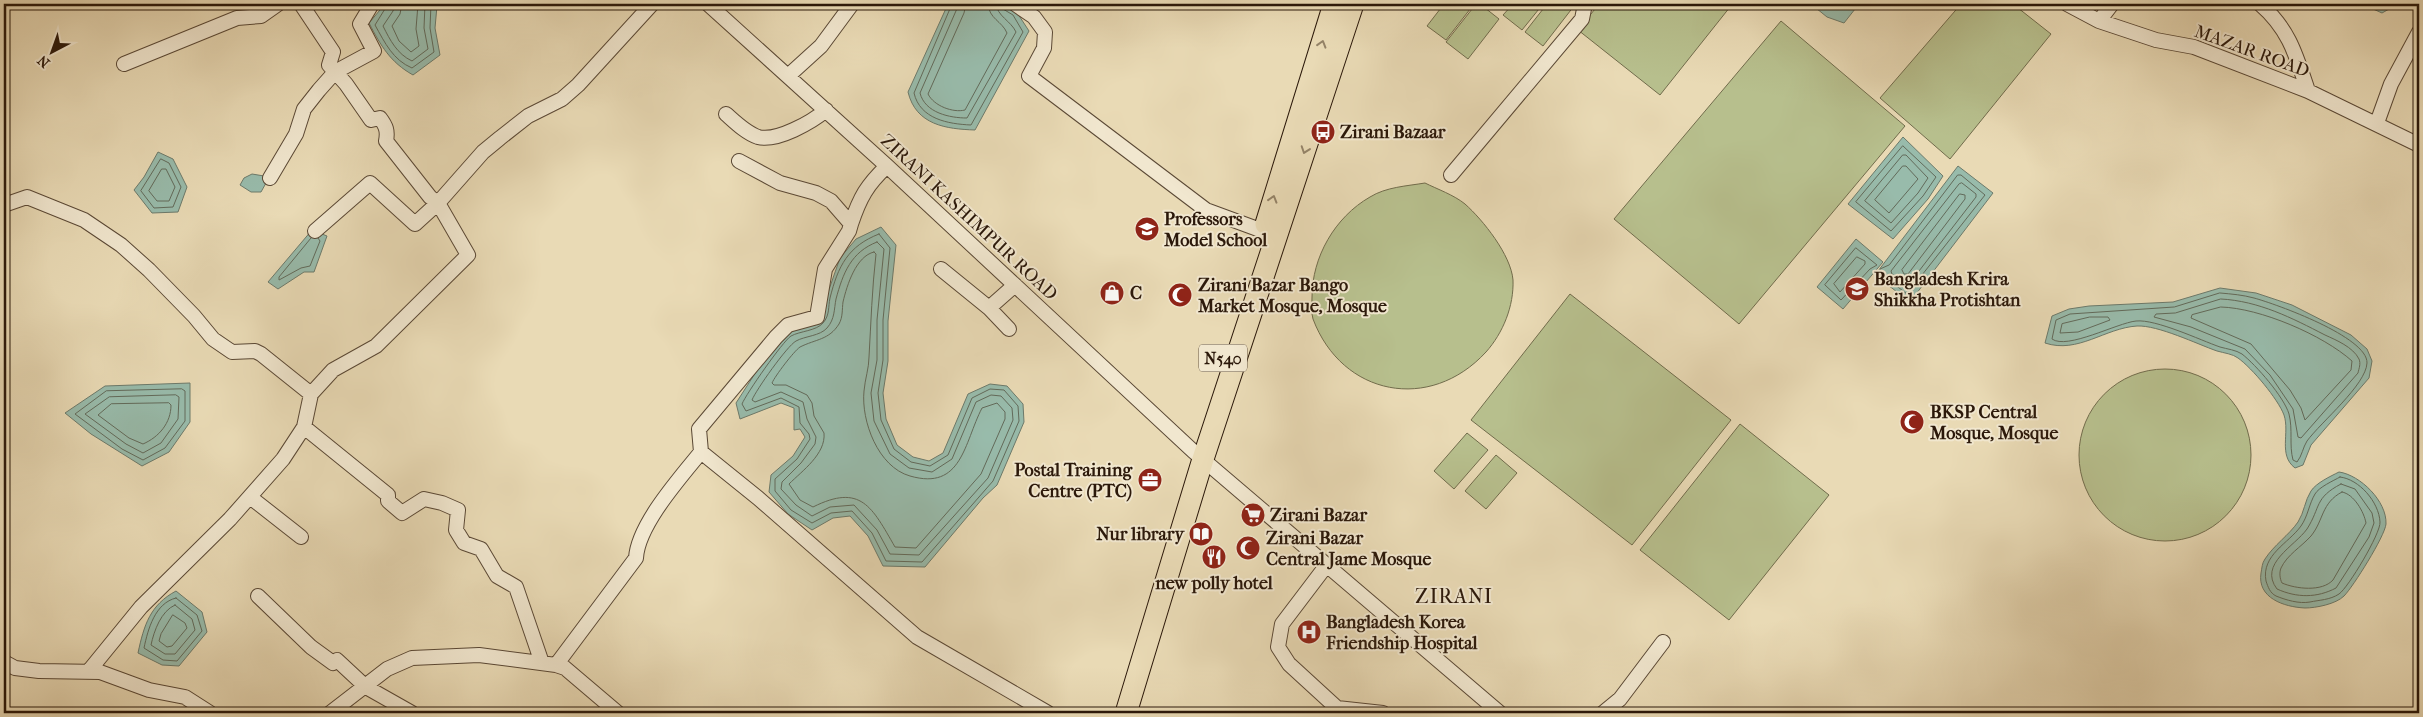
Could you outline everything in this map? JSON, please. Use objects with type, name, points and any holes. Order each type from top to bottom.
[{"type":"highway","name":"N540","points":[[1126,713],[1263,231],[1334,4]]},
{"type":"highway","name":"N540","points":[[1113,713],[1198,455],[1353,4]]},
{"type":"street","points":[[124,64],[237,18],[262,16],[278,4]]},
{"type":"street","points":[[88,672],[141,607],[250,497],[283,458],[304,427],[311,394],[332,370],[376,346],[468,255],[438,203],[430,197],[386,141],[388,133],[385,124],[380,118],[371,120],[329,65],[333,52],[301,4]]},
{"type":"street","points":[[270,178],[296,134],[304,109],[335,72],[374,51],[360,24],[372,4]]},
{"type":"street","points":[[315,231],[370,183],[415,224],[438,203],[483,152],[528,116],[562,99],[578,85],[652,4]]},
{"type":"street","points":[[788,76],[821,46],[852,4]]},
{"type":"street","points":[[1016,4],[1034,18],[1045,32],[1044,48],[1029,76],[1206,210],[1263,231]]},
{"type":"street","points":[[1451,175],[1582,19],[1584,4]]},
{"type":"street","name":"MAZAR ROAD","points":[[2068,4],[2099,21],[2156,40],[2194,47],[2308,91],[2377,122],[2419,145]]},
{"type":"street","points":[[2099,21],[2112,4]]},
{"type":"street","points":[[2260,4],[2280,23],[2290,39],[2308,91]]},
{"type":"street","name":"ZIRANI KASHIMPUR ROAD","points":[[716,7],[788,76],[1198,455],[1500,713]]},
{"type":"street","points":[[2377,122],[2391,84],[2419,32]]},
{"type":"street","points":[[726,114],[750,133],[768,138],[805,126],[826,110]]},
{"type":"street","points":[[739,160],[780,182],[816,192],[831,201],[851,224]]},
{"type":"street","points":[[549,664],[636,558],[637,549],[645,527],[701,452],[699,430],[788,325],[817,317],[825,269],[849,231],[858,202],[868,184],[887,166]]},
{"type":"street","points":[[4,205],[27,196],[84,220],[121,245],[149,270],[194,316],[212,340],[232,352],[255,351],[262,354],[311,394]]},
{"type":"street","points":[[942,269],[989,308],[1009,329]]},
{"type":"street","points":[[989,308],[1015,285]]},
{"type":"street","points":[[304,427],[388,495],[388,501],[402,513],[424,499],[442,503],[458,510],[456,530],[464,543],[481,549],[497,576],[516,587],[549,664]]},
{"type":"street","points":[[701,452],[758,498],[916,637],[1048,713]]},
{"type":"street","points":[[250,497],[301,537]]},
{"type":"street","points":[[1326,566],[1282,624],[1278,647],[1289,664],[1337,708],[1383,713]]},
{"type":"street","points":[[258,596],[311,647],[333,663],[337,660],[366,687],[412,713]]},
{"type":"street","points":[[1603,713],[1620,699],[1663,642]]},
{"type":"street","points":[[330,713],[386,670],[412,658],[479,655],[549,664],[565,668],[618,713]]},
{"type":"street","points":[[4,662],[16,668],[39,671],[100,672],[149,690],[185,697],[210,713]]},
{"type":"green space","points":[[1444,4],[1474,4],[1446,40],[1427,26]]},
{"type":"green space","points":[[1476,4],[1480,4],[1499,19],[1468,59],[1446,42]]},
{"type":"green space","points":[[1513,4],[1543,4],[1522,30],[1503,15]]},
{"type":"green space","points":[[1547,4],[1571,4],[1574,6],[1543,46],[1525,32]]},
{"type":"green space","points":[[1599,4],[1726,4],[1730,7],[1660,95],[1578,30]]},
{"type":"green space","points":[[1961,4],[2013,4],[2051,34],[1950,159],[1880,98]]},
{"type":"green space","points":[[1781,21],[1905,126],[1739,324],[1614,219]]},
{"type":"green space","points":[[1425,183],[1461,201],[1488,228],[1502,249],[1511,270],[1513,280],[1512,300],[1502,328],[1492,345],[1464,371],[1439,383],[1414,389],[1389,387],[1366,379],[1344,365],[1326,345],[1312,317],[1313,282],[1316,267],[1328,239],[1346,215],[1357,205],[1383,191]]},
{"type":"green space","points":[[1570,294],[1731,420],[1632,545],[1471,420]]},
{"type":"green space","points":[[2157,369],[2173,369],[2198,375],[2206,379],[2220,388],[2232,400],[2245,422],[2251,455],[2245,488],[2232,510],[2220,522],[2198,535],[2173,541],[2157,541],[2132,535],[2124,531],[2110,522],[2098,510],[2085,488],[2079,463],[2079,447],[2085,422],[2089,414],[2098,400],[2110,388],[2132,375]]},
{"type":"green space","points":[[1740,424],[1829,495],[1729,620],[1640,550]]},
{"type":"green space","points":[[1467,433],[1488,450],[1454,489],[1434,471]]},
{"type":"green space","points":[[1496,455],[1517,473],[1486,509],[1465,491]]},
{"type":"water","points":[[385,4],[434,4],[437,6],[435,28],[440,55],[413,75],[392,59],[369,23]]},
{"type":"water","points":[[948,4],[1004,4],[1016,11],[1029,31],[975,130],[943,126],[925,118],[912,103],[908,92]]},
{"type":"water","points":[[1811,4],[1859,4],[1844,23],[1827,17]]},
{"type":"water","points":[[2362,4],[2398,4],[2382,13]]},
{"type":"water","points":[[1903,137],[1943,176],[1928,199],[1893,239],[1848,204]]},
{"type":"water","points":[[158,152],[173,159],[187,187],[178,212],[152,213],[134,190],[144,177]]},
{"type":"water","points":[[1958,166],[1993,193],[1910,302],[1875,275]]},
{"type":"water","points":[[252,174],[264,176],[266,183],[261,192],[251,192],[240,185],[244,178]]},
{"type":"water","points":[[881,227],[896,245],[888,321],[888,361],[883,393],[886,419],[897,445],[913,457],[929,461],[943,453],[968,394],[990,384],[1007,386],[1023,404],[1024,422],[997,485],[983,498],[925,567],[883,566],[868,536],[850,516],[833,518],[812,530],[788,514],[769,492],[771,475],[793,456],[805,437],[800,429],[794,430],[794,408],[781,403],[740,419],[736,403],[756,372],[787,332],[818,321],[840,258],[856,239]]},
{"type":"water","points":[[312,230],[327,236],[314,272],[304,272],[278,289],[268,282]]},
{"type":"water","points":[[1856,239],[1883,262],[1843,309],[1817,287]]},
{"type":"water","points":[[2220,288],[2256,293],[2292,305],[2351,335],[2367,349],[2372,361],[2369,378],[2311,445],[2303,465],[2295,468],[2287,457],[2285,422],[2281,408],[2264,384],[2234,356],[2156,328],[2137,326],[2114,331],[2080,343],[2057,346],[2045,343],[2052,316],[2069,309],[2089,306],[2173,302]]},
{"type":"water","points":[[190,383],[190,422],[169,452],[142,466],[91,434],[65,413],[105,386]]},
{"type":"water","points":[[2339,472],[2355,478],[2371,490],[2382,507],[2386,524],[2375,550],[2348,591],[2336,601],[2326,605],[2305,608],[2289,606],[2274,600],[2263,589],[2261,573],[2263,562],[2298,522],[2313,488]]},
{"type":"water","points":[[176,591],[202,612],[207,632],[179,666],[162,665],[138,653],[143,633],[154,609]]},
{"type":"place","name":"Zirani Bazaar","points":[[1323,132]]},
{"type":"place","name":"Professors Model School","points":[[1147,229]]},
{"type":"place","name":"Bangladesh Krira Shikkha Protishtan","points":[[1857,289]]},
{"type":"place","name":"C","points":[[1112,293]]},
{"type":"place","name":"Zirani Bazar Bango Market Mosque, Mosque","points":[[1180,295]]},
{"type":"place","name":"BKSP Central Mosque, Mosque","points":[[1912,422]]},
{"type":"place","name":"Postal Training Centre (PTC)","points":[[1150,480]]},
{"type":"place","name":"Zirani Bazar","points":[[1253,515]]},
{"type":"place","name":"Nur library","points":[[1201,534]]},
{"type":"place","name":"Zirani Bazar Central Jame Mosque","points":[[1248,548]]},
{"type":"place","name":"new polly hotel","points":[[1214,557]]},
{"type":"place","name":"Bangladesh Korea Friendship Hospital","points":[[1309,632]]},
{"type":"district","name":"ZIRANI","points":[[1454,596]]}]
